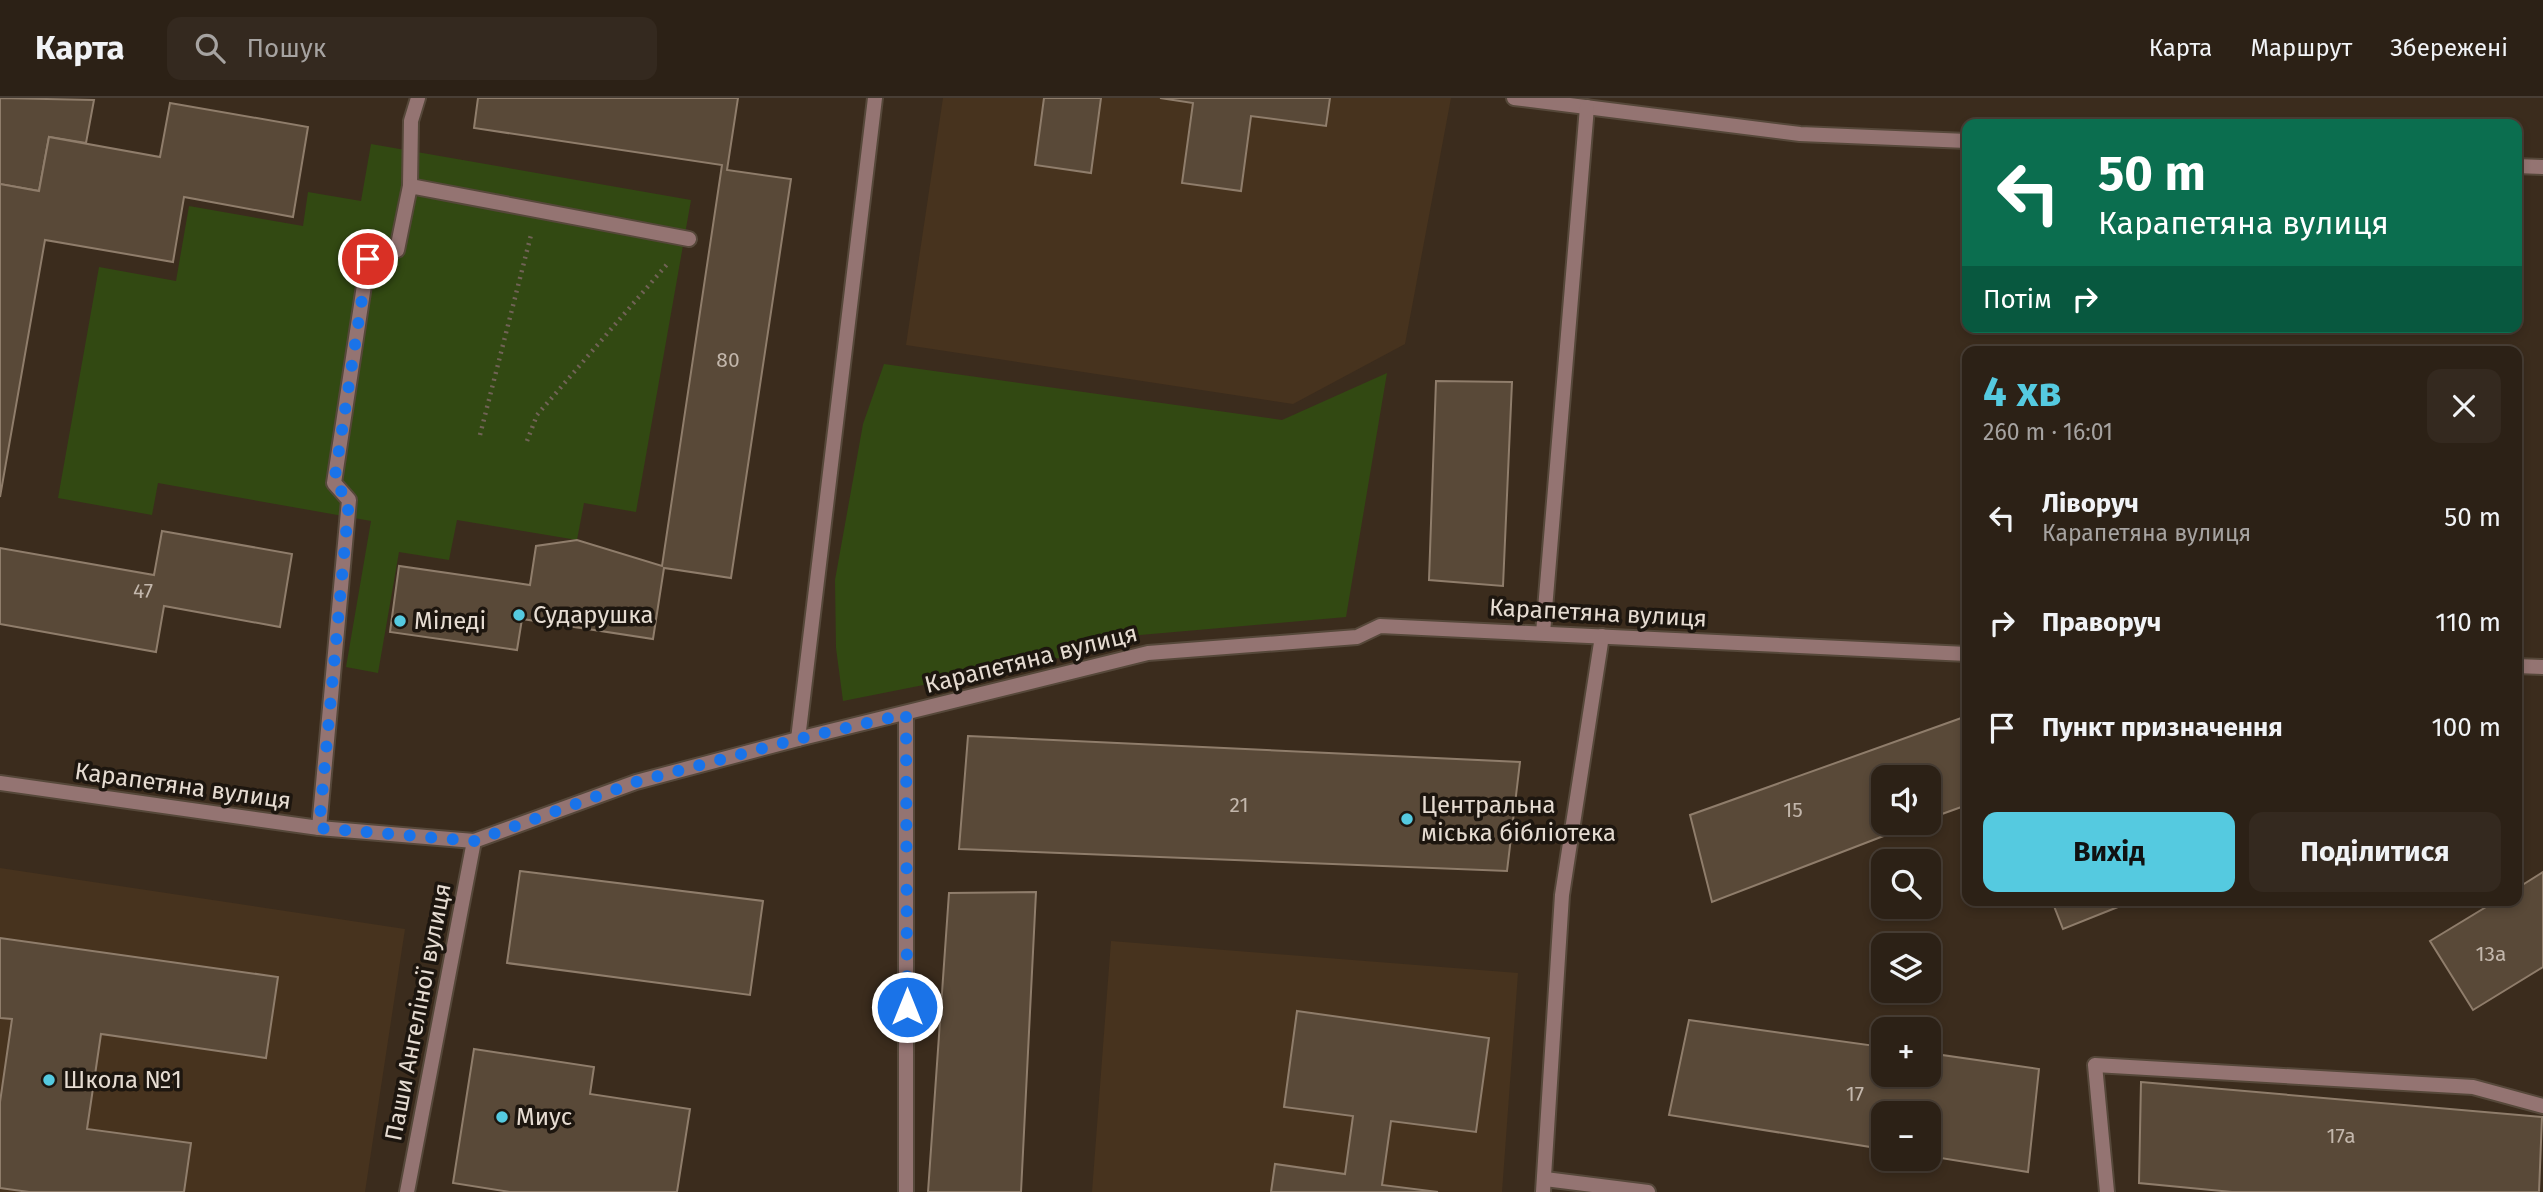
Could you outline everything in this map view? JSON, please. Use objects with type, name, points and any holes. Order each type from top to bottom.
[{"type":"street","points":[[319,828],[349,500],[334,483],[368,259],[397,250],[410,186],[411,121],[418,98]]},
{"type":"street","points":[[798,739],[875,98]]},
{"type":"street","points":[[1514,98],[1800,134],[1962,142]]},
{"type":"street","points":[[1543,634],[1587,107]]},
{"type":"street","points":[[2522,166],[2543,167]]},
{"type":"street","points":[[410,186],[689,239]]},
{"type":"street","name":"Карапетяна вулиця","points":[[0,783],[319,828],[474,841],[636,782],[798,739],[1148,653],[1357,637],[1380,626],[1962,654]]},
{"type":"street","points":[[1602,636],[1562,895],[1544,1185],[1648,1192]]},
{"type":"street","points":[[2522,666],[2543,667]]},
{"type":"street","points":[[906,714],[906,1192]]},
{"type":"street","name":"Паши Ангеліної вулиця","points":[[407,1192],[474,841]]},
{"type":"street","points":[[2107,1192],[2095,1065],[2473,1087],[2543,1106]]},
{"type":"path","points":[[480,435],[538,210]]},
{"type":"path","points":[[527,441],[537,415],[689,239]]},
{"type":"shaded area","points":[[943,98],[1451,98],[1405,344],[1293,404],[906,345]]},
{"type":"shaded area","points":[[0,868],[405,929],[365,1192],[0,1192]]},
{"type":"shaded area","points":[[1111,941],[1518,973],[1502,1192],[1092,1192]]},
{"type":"green space","points":[[371,144],[691,200],[636,512],[584,503],[577,540],[457,520],[449,560],[399,552],[378,673],[346,667],[371,521],[158,483],[152,515],[58,498],[99,267],[176,281],[189,206],[303,226],[308,192],[361,201]]},
{"type":"green space","points":[[884,364],[1282,420],[1387,373],[1346,617],[1140,635],[1074,655],[843,701],[836,648],[835,580],[863,424]]},
{"type":"building","points":[[0,98],[94,100],[86,143],[49,137],[39,191],[0,184]]},
{"type":"building","points":[[478,98],[738,98],[727,170],[791,179],[731,578],[664,568],[653,639],[522,619],[517,650],[390,632],[399,566],[530,585],[536,546],[577,540],[662,566],[722,165],[474,128]]},
{"type":"building","points":[[1044,98],[1101,98],[1091,173],[1035,165]]},
{"type":"building","points":[[1160,98],[1330,98],[1326,126],[1251,116],[1241,191],[1182,183],[1193,103]]},
{"type":"building","points":[[170,103],[308,127],[293,217],[184,197],[173,262],[45,240],[0,497],[0,184],[39,191],[49,137],[160,157]]},
{"type":"building","points":[[1436,381],[1512,382],[1503,586],[1429,580]]},
{"type":"building","points":[[162,531],[292,554],[280,627],[164,606],[156,652],[0,624],[0,548],[154,575]]},
{"type":"building","points":[[1962,718],[1962,807],[1941,814],[1941,765],[1871,765],[1871,835],[1886,835],[1712,902],[1690,815]]},
{"type":"building","points":[[968,736],[1520,762],[1507,871],[959,849]]},
{"type":"building","points":[[520,871],[763,901],[750,995],[507,963]]},
{"type":"building","points":[[2543,872],[2543,967],[2473,1010],[2430,941],[2488,906],[2522,906],[2522,885]]},
{"type":"building","points":[[1036,892],[1021,1192],[928,1192],[949,893]]},
{"type":"building","points":[[2054,906],[2120,906],[2063,929]]},
{"type":"building","name":"Школа №1","points":[[0,938],[278,977],[266,1058],[101,1034],[87,1129],[191,1143],[184,1192],[29,1192],[0,1188],[0,1102],[12,1019],[0,1018]]},
{"type":"building","points":[[1297,1011],[1489,1038],[1476,1132],[1391,1121],[1382,1185],[1438,1192],[1271,1192],[1275,1164],[1345,1174],[1353,1116],[1284,1107]]},
{"type":"building","points":[[1689,1020],[1871,1045],[1871,1087],[1941,1087],[1941,1055],[2039,1069],[2028,1172],[1941,1158],[1941,1101],[1871,1101],[1871,1147],[1669,1115]]},
{"type":"building","points":[[474,1049],[594,1067],[590,1094],[690,1109],[677,1192],[510,1192],[453,1183]]},
{"type":"building","points":[[2141,1082],[2542,1117],[2539,1192],[2232,1192],[2139,1183]]},
{"type":"place","name":"Сударушка","points":[[519,615]]},
{"type":"place","name":"Міледі","points":[[400,621]]},
{"type":"place","name":"Центральна міська бібліотека","points":[[1407,819]]},
{"type":"place","name":"Школа №1","points":[[49,1080]]},
{"type":"place","name":"Миус","points":[[502,1117]]},
{"type":"route","points":[[368,259],[334,483],[349,500],[319,828],[474,841],[636,782],[798,739],[906,714],[907,1007]]}]
